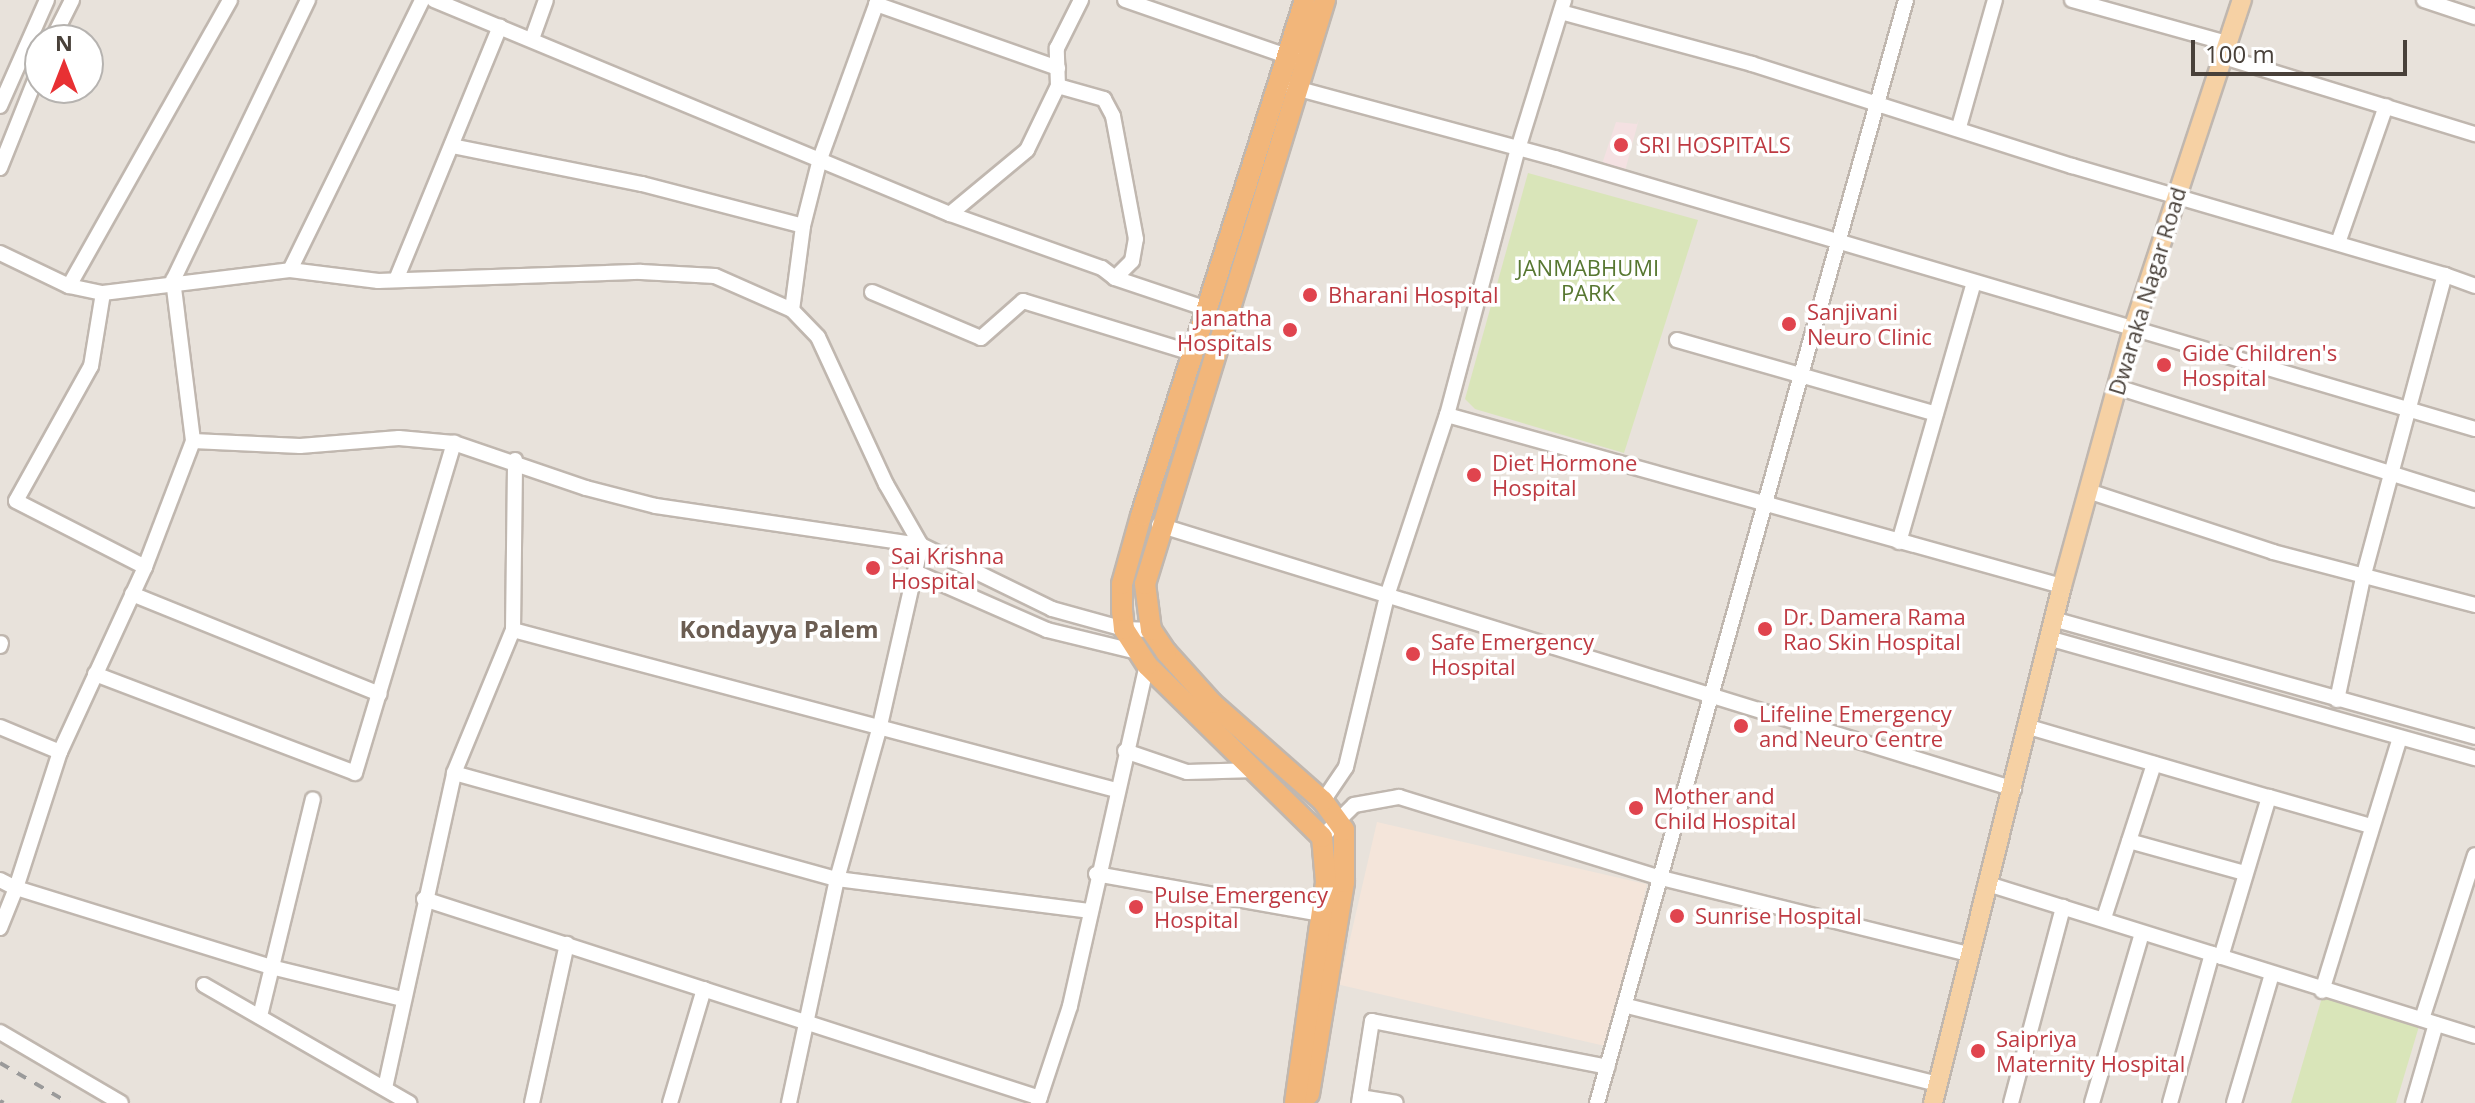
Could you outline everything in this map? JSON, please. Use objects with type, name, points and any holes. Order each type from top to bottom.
[{"type":"highway","points":[[1305,0],[1296,59],[1159,525],[1145,584],[1151,630],[1212,703],[1323,801],[1339,820],[1346,841],[1344,882],[1307,1103]]},
{"type":"highway","points":[[1296,59],[1325,0]]},
{"type":"highway","points":[[1288,86],[1192,353],[1122,584],[1124,629],[1142,658],[1322,837],[1326,882],[1295,1103]]},
{"type":"main road","name":"Dwaraka Nagar Road","points":[[1933,1103],[1968,954],[2014,789],[2048,638],[2133,329],[2174,196],[2242,0]]},
{"type":"street","points":[[0,106],[47,0]]},
{"type":"street","points":[[60,24],[72,0]]},
{"type":"street","points":[[69,286],[230,0]]},
{"type":"street","points":[[0,928],[60,752],[145,567],[193,441],[173,280],[308,0]]},
{"type":"street","points":[[290,270],[422,0]]},
{"type":"street","points":[[434,0],[950,214],[1102,268],[1115,278],[1207,309]]},
{"type":"street","points":[[532,39],[546,0]]},
{"type":"street","points":[[950,214],[1027,150],[1058,86],[1057,48],[1081,0]]},
{"type":"street","points":[[1125,0],[1296,59]]},
{"type":"street","points":[[1597,1103],[1627,1006],[1657,877],[1712,694],[1798,375],[1906,0]]},
{"type":"street","points":[[1959,127],[1995,0]]},
{"type":"street","points":[[2072,0],[2475,134]]},
{"type":"street","points":[[2424,0],[2475,17]]},
{"type":"street","points":[[792,310],[803,226],[820,159],[877,2],[1058,68]]},
{"type":"street","points":[[1323,801],[1346,767],[1387,596],[1447,415],[1518,149],[1563,6],[2475,286]]},
{"type":"street","points":[[396,280],[500,26]]},
{"type":"street","points":[[1058,86],[1104,99],[1113,116],[1136,239],[1132,261],[1115,278]]},
{"type":"street","points":[[1288,86],[1518,149],[2408,412],[2475,429]]},
{"type":"street","points":[[0,168],[26,104]]},
{"type":"street","points":[[2338,243],[2386,106]]},
{"type":"street","points":[[452,146],[626,180],[803,226]]},
{"type":"street","points":[[0,253],[69,286],[103,293],[173,280],[290,270],[396,280],[641,272],[715,276],[792,310],[818,337],[886,484],[921,545],[880,726],[837,879],[789,1103]]},
{"type":"street","points":[[2337,700],[2363,578],[2445,275]]},
{"type":"street","points":[[1899,542],[1974,283]]},
{"type":"street","points":[[872,292],[981,338],[1023,301],[1192,353]]},
{"type":"street","points":[[103,293],[91,366],[16,501],[145,567]]},
{"type":"street","points":[[1677,340],[1936,414]]},
{"type":"street","points":[[2117,387],[2392,477],[2475,500]]},
{"type":"street","points":[[1447,415],[2062,586]]},
{"type":"street","points":[[193,441],[300,446],[399,438],[454,443],[515,460],[586,488],[656,506],[921,545],[1052,609],[1124,629],[1151,630]]},
{"type":"street","points":[[95,674],[355,773],[454,443]]},
{"type":"street","points":[[385,1088],[402,999],[454,773],[513,630],[515,460]]},
{"type":"street","points":[[2088,491],[2363,578],[2475,605]]},
{"type":"street","points":[[1159,525],[2014,789]]},
{"type":"street","points":[[424,899],[808,1019],[1039,1101],[1070,1006],[1142,658],[1047,630],[915,572]]},
{"type":"street","points":[[132,594],[380,694]]},
{"type":"street","points":[[2053,619],[2475,737]]},
{"type":"street","points":[[513,630],[1116,790]]},
{"type":"street","points":[[2048,638],[2475,758]]},
{"type":"street","points":[[0,727],[60,752]]},
{"type":"street","points":[[2029,727],[2371,826]]},
{"type":"street","points":[[2322,991],[2400,738]]},
{"type":"street","points":[[1125,751],[1187,772],[1256,770]]},
{"type":"street","points":[[2104,918],[2154,764]]},
{"type":"street","points":[[454,773],[837,879],[1089,911]]},
{"type":"street","points":[[1322,837],[1354,805],[1399,797],[1657,877],[1968,954]]},
{"type":"street","points":[[2170,1103],[2269,797]]},
{"type":"street","points":[[260,1016],[275,968],[313,799]]},
{"type":"street","points":[[2129,841],[2244,873]]},
{"type":"street","points":[[2413,1103],[2429,1022],[2475,855]]},
{"type":"street","points":[[1096,874],[1321,914]]},
{"type":"street","points":[[0,880],[16,888],[275,968],[402,999]]},
{"type":"street","points":[[1988,884],[2104,918],[2110,925],[2475,1036]]},
{"type":"street","points":[[2011,1103],[2063,907]]},
{"type":"street","points":[[2092,1103],[2142,933]]},
{"type":"street","points":[[532,1103],[567,944]]},
{"type":"street","points":[[2234,1103],[2272,974]]},
{"type":"street","points":[[204,985],[409,1103]]},
{"type":"street","points":[[670,1103],[704,989]]},
{"type":"street","points":[[1627,1006],[1937,1084]]},
{"type":"street","points":[[1396,1103],[1360,1100],[1372,1021],[1608,1067]]},
{"type":"street","points":[[0,1032],[121,1103]]},
{"type":"shaded area","points":[[0,0],[2475,0],[2475,1103],[0,1103]]},
{"type":"shaded area","name":"SRI HOSPITALS","points":[[1639,119],[1625,171],[1602,164],[1616,122],[1637,124]]},
{"type":"shaded area","points":[[1377,822],[1647,884],[1609,1047],[1339,985]]},
{"type":"green space","name":"JANMABHUMI PARK","points":[[1528,173],[1698,220],[1624,453],[1475,409],[1465,399]]},
{"type":"green space","points":[[2323,994],[2420,1023],[2396,1103],[2291,1103]]},
{"type":"railway","points":[[0,1063],[69,1103]]},
{"type":"railway","points":[[0,1101],[4,1103]]},
{"type":"place","name":"SRI HOSPITALS","points":[[1621,145]]},
{"type":"place","name":"Bharani Hospital","points":[[1310,295]]},
{"type":"place","name":"Sanjivani Neuro Clinic","points":[[1789,324]]},
{"type":"place","name":"Janatha Hospitals","points":[[1290,330]]},
{"type":"place","name":"Gide Children's Hospital","points":[[2164,365]]},
{"type":"place","name":"Diet Hormone Hospital","points":[[1474,475]]},
{"type":"place","name":"Sai Krishna Hospital","points":[[873,568]]},
{"type":"place","name":"Dr. Damera Rama Rao Skin Hospital","points":[[1765,629]]},
{"type":"place","name":"Safe Emergency Hospital","points":[[1413,654]]},
{"type":"place","name":"Lifeline Emergency and Neuro Centre","points":[[1741,726]]},
{"type":"place","name":"Mother and Child Hospital","points":[[1636,808]]},
{"type":"place","name":"Pulse Emergency Hospital","points":[[1136,907]]},
{"type":"place","name":"Sunrise Hospital","points":[[1677,916]]},
{"type":"place","name":"Saipriya Maternity Hospital","points":[[1978,1051]]},
{"type":"district","name":"Kondayya Palem","points":[[779,629]]}]
